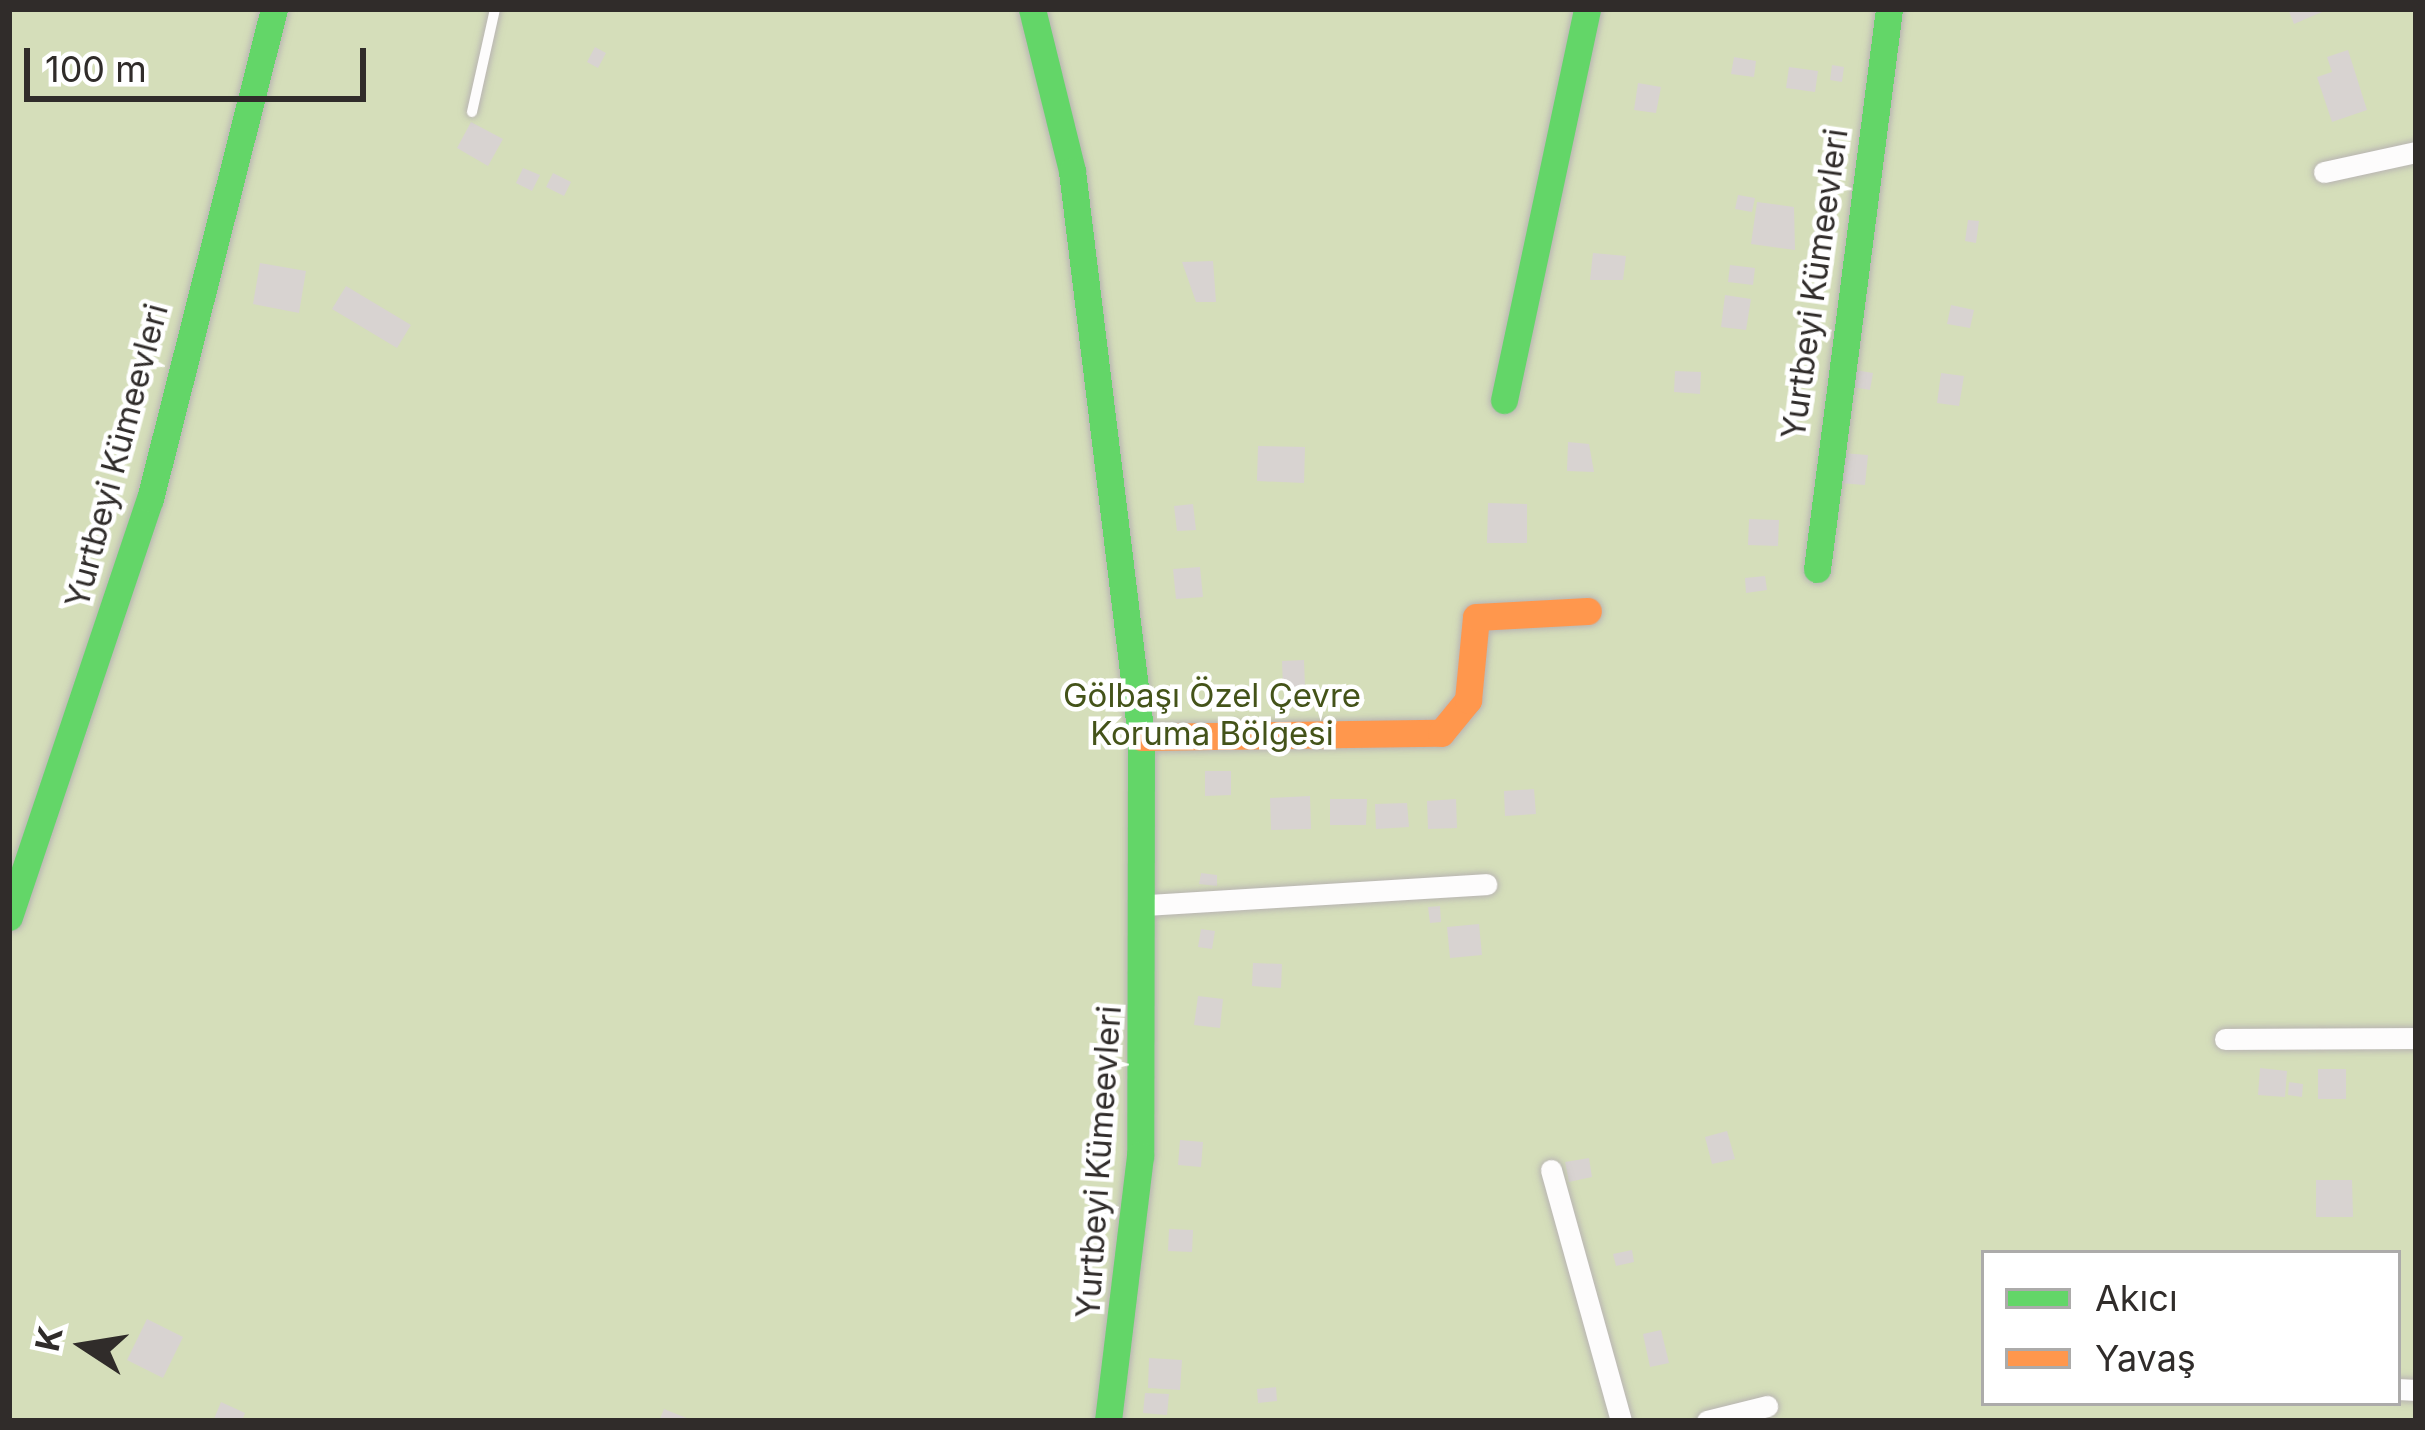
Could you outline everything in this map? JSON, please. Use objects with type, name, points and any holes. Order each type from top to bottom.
[{"type":"street","name":"Yurtbeyi Kümeevleri","points":[[9,917],[150,499],[274,9]]},
{"type":"street","name":"Yurtbeyi Kümeevleri","points":[[1032,9],[1072,172],[1141,737],[1148,905],[1140,1156],[1108,1421]]},
{"type":"street","points":[[1504,400],[1587,9]]},
{"type":"street","name":"Yurtbeyi Kümeevleri","points":[[1817,569],[1889,9]]},
{"type":"street","points":[[2324,172],[2416,152]]},
{"type":"street","points":[[1141,737],[1441,733],[1468,700],[1476,617],[1588,611]]},
{"type":"street","points":[[1148,905],[1486,884]]},
{"type":"street","points":[[2224,1039],[2416,1038]]},
{"type":"street","points":[[1551,1170],[1621,1421]]},
{"type":"street","points":[[1707,1421],[1767,1406]]},
{"type":"lane","points":[[472,112],[495,9]]},
{"type":"green space","name":"Gölbaşı Özel Çevre Koruma Bölgesi","points":[[9,9],[2416,9],[2416,1421],[9,1421]]},
{"type":"building","points":[[2288,9],[2329,9],[2294,24]]},
{"type":"building","points":[[595,47],[606,53],[598,68],[587,62]]},
{"type":"building","points":[[2348,50],[2367,110],[2332,122],[2317,77],[2332,72],[2327,57]]},
{"type":"building","points":[[1734,57],[1756,61],[1754,77],[1731,74]]},
{"type":"building","points":[[1832,65],[1844,67],[1842,82],[1830,80]]},
{"type":"building","points":[[1789,67],[1818,71],[1815,92],[1786,88]]},
{"type":"building","points":[[1638,83],[1661,87],[1656,113],[1634,110]]},
{"type":"building","points":[[471,122],[503,139],[488,166],[457,148]]},
{"type":"building","points":[[523,168],[540,175],[532,191],[516,183]]},
{"type":"building","points":[[553,173],[571,182],[564,196],[546,187]]},
{"type":"building","points":[[1738,195],[1755,198],[1752,212],[1735,209]]},
{"type":"building","points":[[1757,202],[1794,207],[1795,250],[1751,244]]},
{"type":"building","points":[[1968,220],[1979,221],[1976,243],[1965,241]]},
{"type":"building","points":[[1814,231],[1830,234],[1828,247],[1812,245]]},
{"type":"building","points":[[1593,253],[1626,256],[1623,280],[1590,280]]},
{"type":"building","points":[[1213,261],[1216,302],[1196,302],[1182,262]]},
{"type":"building","points":[[260,263],[306,271],[299,313],[253,304]]},
{"type":"building","points":[[1730,265],[1755,268],[1753,285],[1728,282]]},
{"type":"building","points":[[346,286],[411,325],[397,348],[332,309]]},
{"type":"building","points":[[1725,295],[1751,299],[1746,330],[1721,327]]},
{"type":"building","points":[[1951,305],[1974,310],[1970,328],[1947,324]]},
{"type":"building","points":[[1855,370],[1873,373],[1870,390],[1852,387]]},
{"type":"building","points":[[1675,371],[1701,372],[1700,394],[1674,392]]},
{"type":"building","points":[[1941,373],[1964,376],[1959,406],[1937,403]]},
{"type":"building","points":[[1568,442],[1589,444],[1594,472],[1567,471]]},
{"type":"building","points":[[1258,446],[1305,447],[1304,483],[1257,481]]},
{"type":"building","points":[[1842,453],[1868,455],[1865,485],[1839,483]]},
{"type":"building","points":[[1488,503],[1527,504],[1527,543],[1487,543]]},
{"type":"building","points":[[1193,504],[1196,530],[1177,531],[1174,506]]},
{"type":"building","points":[[1749,519],[1779,520],[1778,546],[1748,545]]},
{"type":"building","points":[[1200,567],[1203,597],[1176,599],[1173,569]]},
{"type":"building","points":[[1765,576],[1767,590],[1746,593],[1745,578]]},
{"type":"building","points":[[1304,660],[1305,687],[1283,688],[1282,661]]},
{"type":"building","points":[[1205,771],[1231,771],[1231,795],[1205,796]]},
{"type":"building","points":[[1534,789],[1536,814],[1505,816],[1504,791]]},
{"type":"building","points":[[1310,796],[1311,829],[1271,830],[1270,798]]},
{"type":"building","points":[[1330,799],[1367,799],[1366,825],[1330,825]]},
{"type":"building","points":[[1456,799],[1457,828],[1428,829],[1427,801]]},
{"type":"building","points":[[1407,803],[1409,827],[1376,829],[1375,804]]},
{"type":"building","points":[[1201,873],[1217,875],[1217,886],[1199,884]]},
{"type":"building","points":[[1440,906],[1441,922],[1430,923],[1428,907]]},
{"type":"building","points":[[1479,924],[1482,955],[1450,958],[1447,927]]},
{"type":"building","points":[[1201,929],[1215,931],[1212,949],[1198,947]]},
{"type":"building","points":[[1253,963],[1282,964],[1281,988],[1252,986]]},
{"type":"building","points":[[1198,996],[1223,999],[1220,1028],[1194,1025]]},
{"type":"building","points":[[2260,1068],[2287,1071],[2285,1097],[2258,1095]]},
{"type":"building","points":[[2318,1069],[2346,1069],[2346,1099],[2318,1099]]},
{"type":"building","points":[[2289,1082],[2303,1084],[2302,1097],[2288,1095]]},
{"type":"building","points":[[1727,1131],[1735,1159],[1712,1164],[1705,1137]]},
{"type":"building","points":[[1180,1140],[1203,1142],[1201,1167],[1178,1165]]},
{"type":"building","points":[[1589,1158],[1592,1177],[1569,1182],[1565,1162]]},
{"type":"building","points":[[2316,1180],[2352,1180],[2353,1217],[2316,1217]]},
{"type":"building","points":[[1169,1229],[1193,1230],[1192,1252],[1168,1251]]},
{"type":"building","points":[[1632,1250],[1634,1262],[1616,1266],[1613,1254]]},
{"type":"building","points":[[147,1319],[183,1337],[163,1378],[127,1360]]},
{"type":"building","points":[[1661,1330],[1669,1363],[1650,1367],[1643,1334]]},
{"type":"building","points":[[1149,1358],[1182,1360],[1180,1390],[1148,1388]]},
{"type":"building","points":[[1276,1387],[1277,1401],[1258,1403],[1257,1389]]},
{"type":"building","points":[[1145,1393],[1169,1394],[1167,1415],[1143,1413]]},
{"type":"building","points":[[221,1402],[245,1413],[242,1421],[196,1421],[214,1419]]},
{"type":"building","points":[[664,1409],[694,1421],[659,1421]]},
{"type":"traffic: fast","points":[[9,917],[150,499],[274,9]]},
{"type":"traffic: fast","points":[[1032,9],[1072,171],[1141,737],[1140,1156],[1108,1421]]},
{"type":"traffic: fast","points":[[1504,400],[1587,9]]},
{"type":"traffic: fast","points":[[1817,569],[1889,9]]},
{"type":"traffic: slow","points":[[1141,737],[1441,733],[1468,700],[1476,617],[1588,611]]}]
